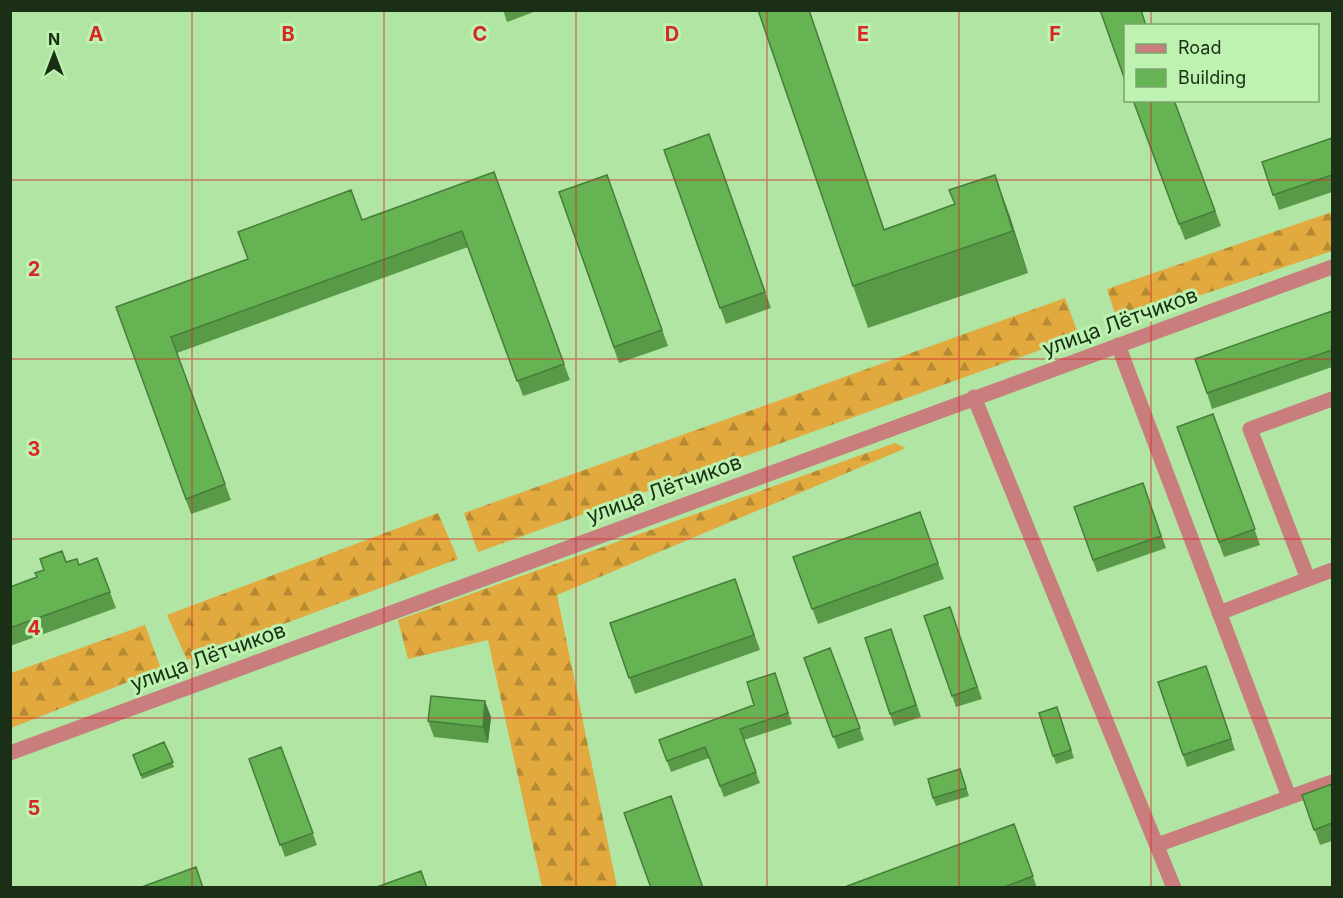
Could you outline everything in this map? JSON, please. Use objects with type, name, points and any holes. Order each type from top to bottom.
[{"type":"street","name":"улица Лётчиков","points":[[10,753],[1332,267]]},
{"type":"street","points":[[1118,345],[1288,796]]},
{"type":"street","points":[[974,397],[1174,888]]},
{"type":"street","points":[[1308,579],[1250,429],[1332,399]]},
{"type":"street","points":[[1219,613],[1332,570]]},
{"type":"street","points":[[1157,845],[1332,782]]},
{"type":"green space","points":[[1332,212],[1332,251],[1118,323],[1107,289]]},
{"type":"green space","points":[[1065,298],[1079,336],[478,552],[464,513]]},
{"type":"green space","points":[[895,443],[906,448],[557,595],[617,887],[542,887],[488,640],[408,659],[398,620]]},
{"type":"green space","points":[[438,513],[458,559],[187,660],[167,615]]},
{"type":"green space","points":[[145,625],[161,669],[11,728],[11,673]]},
{"type":"building","points":[[758,10],[809,10],[884,230],[955,204],[949,190],[995,175],[1013,231],[853,286]]},
{"type":"building","points":[[1100,10],[1141,10],[1145,24],[1124,24],[1124,77]]},
{"type":"building","points":[[1134,102],[1175,102],[1215,211],[1179,224]]},
{"type":"building","points":[[709,134],[765,292],[720,308],[664,150]]},
{"type":"building","points":[[1332,138],[1332,175],[1273,195],[1262,162]]},
{"type":"building","points":[[494,172],[564,364],[517,381],[462,231],[171,337],[225,484],[186,499],[116,307],[248,259],[238,232],[351,190],[362,220]]},
{"type":"building","points":[[607,175],[662,330],[614,347],[559,192]]},
{"type":"building","points":[[1332,311],[1332,350],[1207,393],[1195,359]]},
{"type":"building","points":[[1213,414],[1255,529],[1219,542],[1177,427]]},
{"type":"building","points":[[1143,483],[1161,536],[1093,560],[1074,507]]},
{"type":"building","points":[[920,512],[938,563],[812,609],[793,557]]},
{"type":"building","points":[[62,551],[66,562],[77,559],[79,565],[97,558],[110,592],[10,628],[10,587],[37,577],[35,573],[44,570],[40,559]]},
{"type":"building","points":[[735,579],[754,635],[629,678],[610,623]]},
{"type":"building","points":[[950,607],[977,687],[952,696],[924,616]]},
{"type":"building","points":[[891,629],[916,705],[890,714],[865,638]]},
{"type":"building","points":[[830,648],[860,728],[833,737],[804,658]]},
{"type":"building","points":[[1206,666],[1231,739],[1183,755],[1158,682]]},
{"type":"building","points":[[775,673],[788,713],[740,729],[756,772],[720,786],[705,747],[667,761],[659,740],[754,705],[747,682]]},
{"type":"building","points":[[431,696],[485,701],[483,727],[428,721]]},
{"type":"building","points":[[1057,707],[1071,750],[1053,756],[1039,713]]},
{"type":"building","points":[[164,742],[173,762],[141,775],[133,755]]},
{"type":"building","points":[[281,747],[313,833],[280,845],[249,759]]},
{"type":"building","points":[[960,769],[966,788],[933,798],[928,779]]},
{"type":"building","points":[[1332,784],[1332,823],[1314,830],[1302,795]]},
{"type":"building","points":[[671,796],[703,888],[651,888],[624,813]]},
{"type":"building","points":[[1014,824],[1033,876],[1002,888],[842,888]]},
{"type":"building","points":[[196,867],[203,888],[139,888]]},
{"type":"building","points":[[421,871],[427,888],[374,888]]}]
